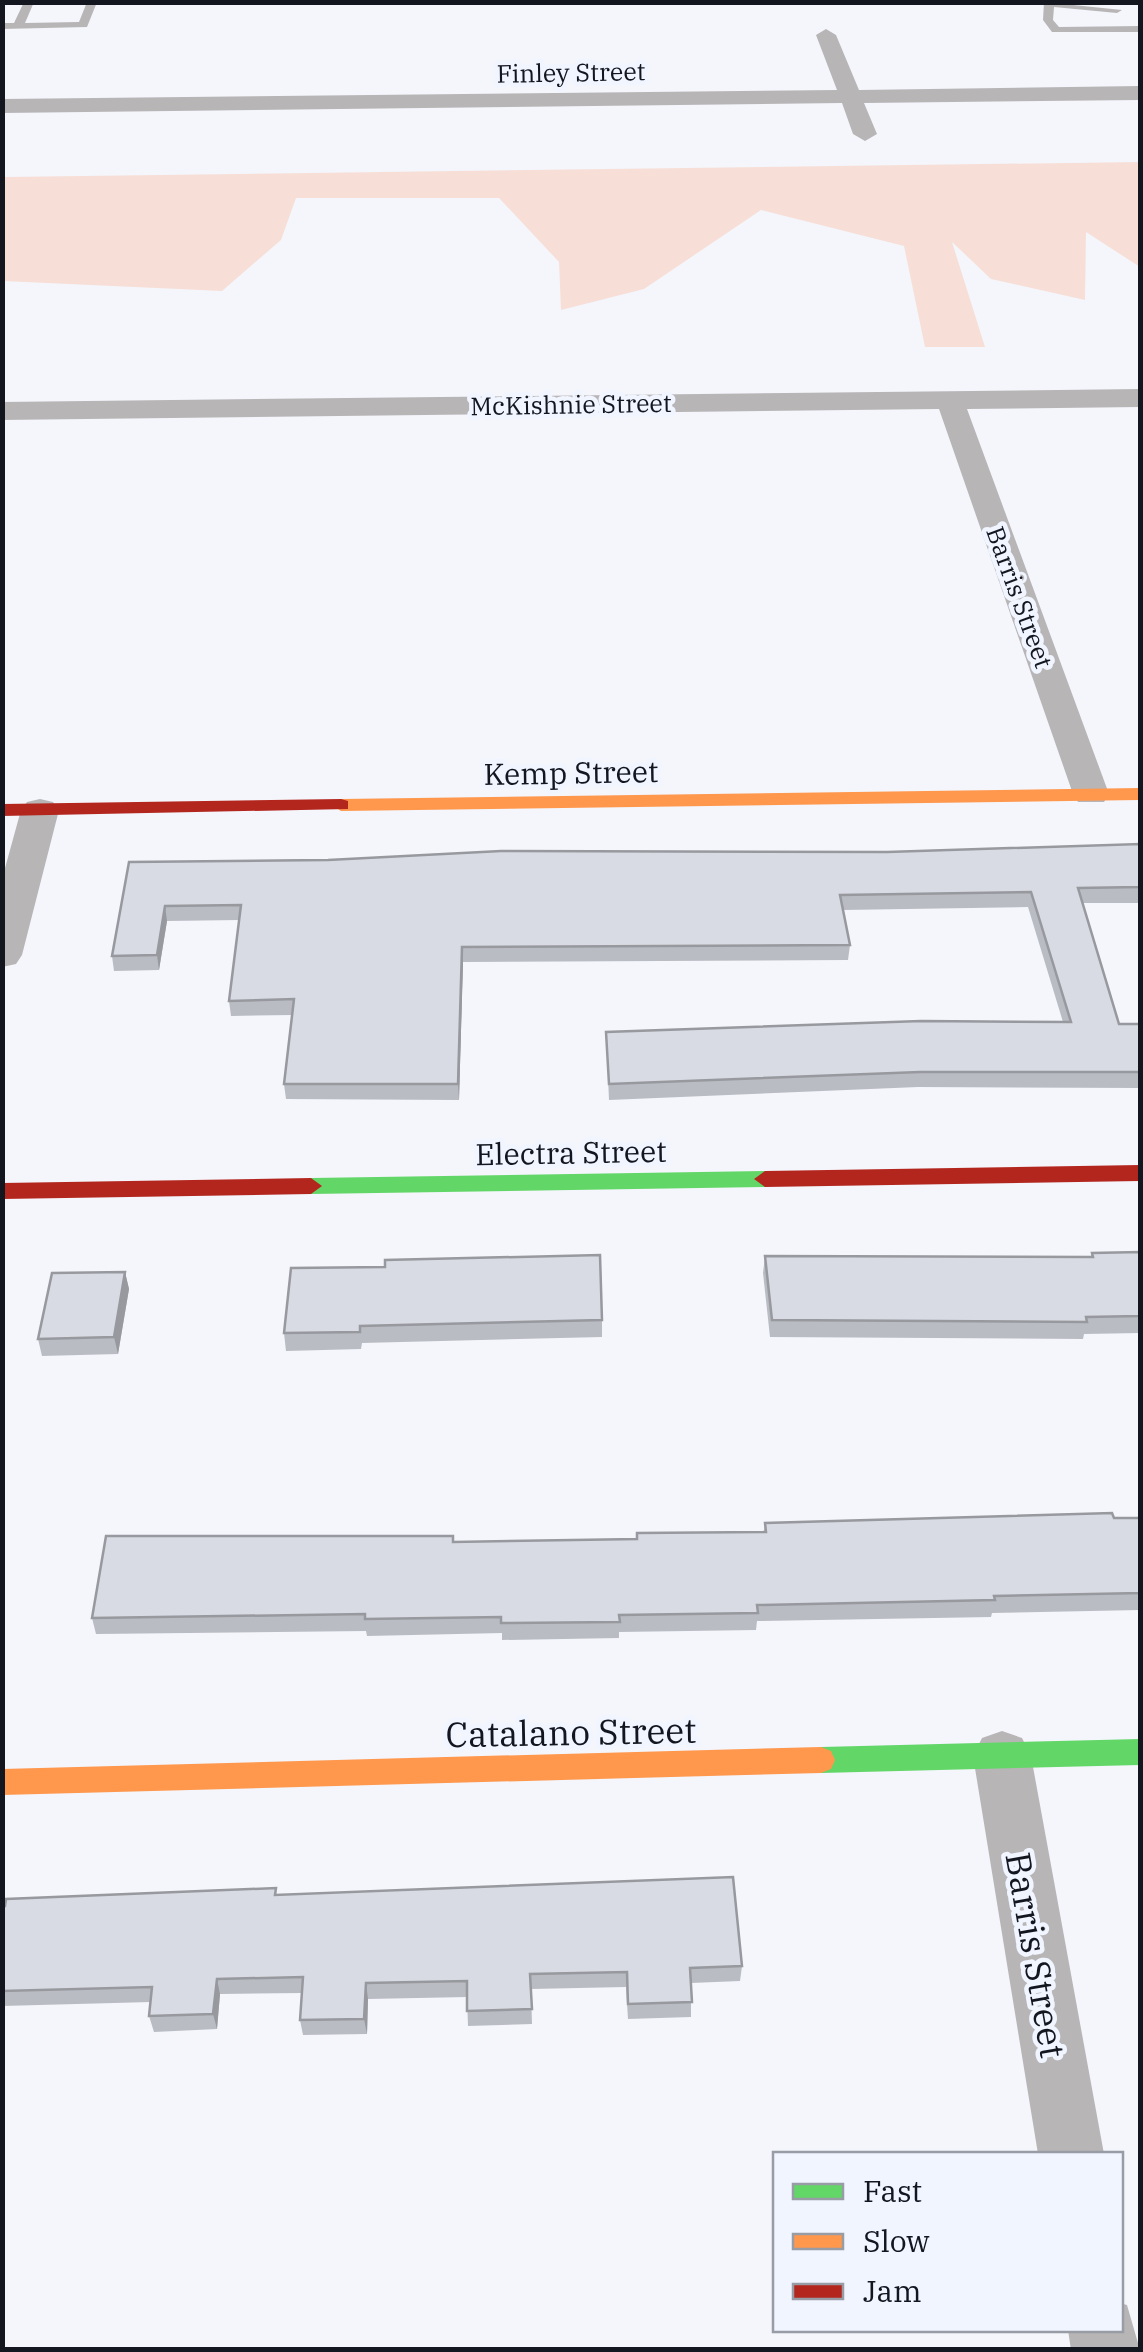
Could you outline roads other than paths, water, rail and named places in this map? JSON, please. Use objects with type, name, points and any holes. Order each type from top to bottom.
[{"type":"street","points":[[826,35],[854,96],[865,134]]},
{"type":"street","name":"Finley Street","points":[[2,106],[1140,93]]},
{"type":"street","name":"McKishnie Street","points":[[2,411],[1140,398]]},
{"type":"street","name":"Barris Street","points":[[950,400],[1090,794]]},
{"type":"street","name":"Kemp Street","points":[[21,810],[1140,794]]},
{"type":"street","points":[[2,956],[21,810]]},
{"type":"street","name":"Electra Street","points":[[2,1191],[1140,1173]]},
{"type":"street","name":"Catalano Street","points":[[2,1782],[1140,1752]]},
{"type":"street","name":"Barris Street","points":[[1002,1756],[1072,2152]]},
{"type":"lane","points":[[18,26],[29,2]]},
{"type":"lane","points":[[2,26],[83,25],[92,2]]},
{"type":"lane","points":[[1049,3],[1116,6],[1135,29],[1056,30],[1048,20],[1049,3]]}]
